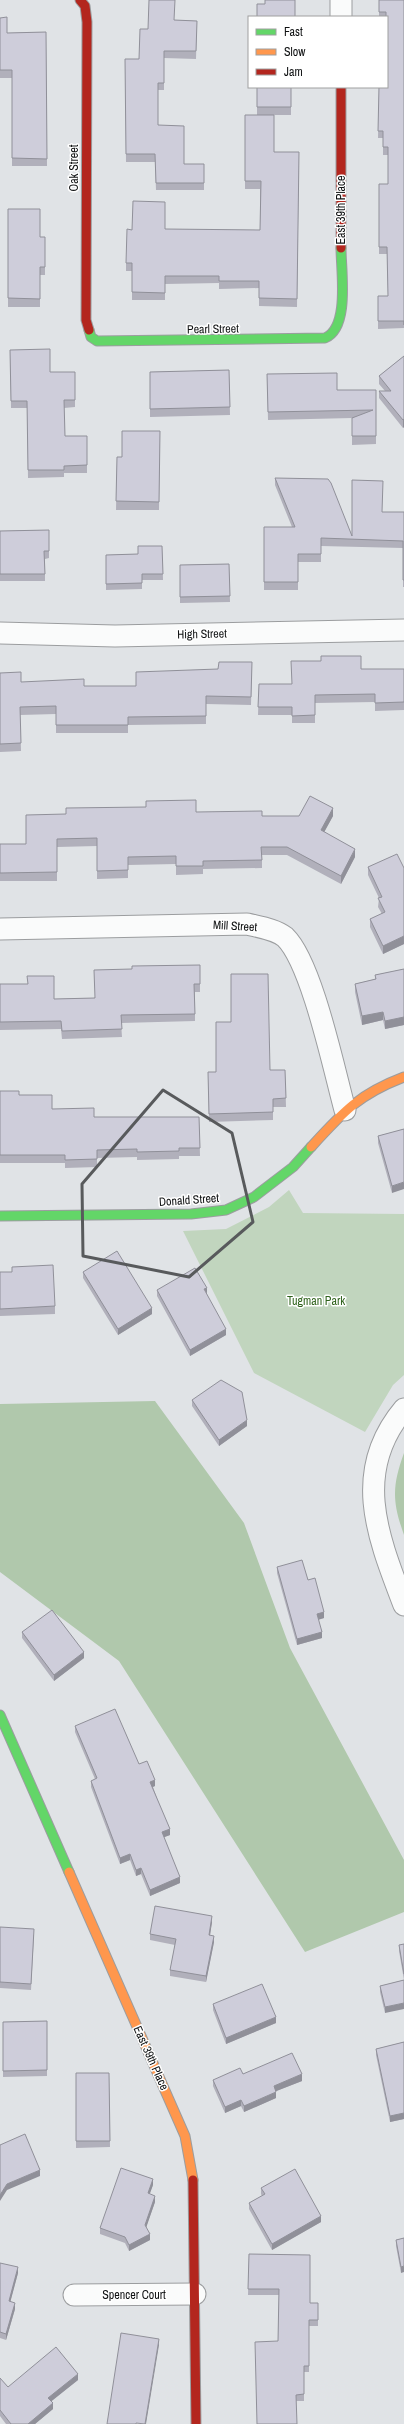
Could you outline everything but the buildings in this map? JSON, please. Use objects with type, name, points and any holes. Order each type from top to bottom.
[{"type":"street","name":"Oak Street","points":[[80,0],[85,6],[87,22],[86,320],[87,329],[91,337]]},
{"type":"street","points":[[341,0],[341,16]]},
{"type":"street","name":"East 39th Place","points":[[336,332],[340,324],[341,314],[341,88]]},
{"type":"street","name":"Pearl Street","points":[[91,337],[97,341],[105,343],[320,339],[330,336],[336,332]]},
{"type":"street","name":"High Street","points":[[0,633],[114,636],[404,630]]},
{"type":"street","name":"Mill Street","points":[[0,929],[247,924],[267,928],[284,937],[298,956],[310,982],[345,1110]]},
{"type":"street","name":"Donald Street","points":[[0,1216],[191,1214],[226,1210],[254,1197],[293,1166],[345,1110],[378,1087],[404,1077]]},
{"type":"street","points":[[404,1409],[393,1422],[379,1449],[372,1486],[376,1520],[404,1605]]},
{"type":"street","name":"East 39th Place","points":[[0,1715],[185,2136],[192,2164],[195,2198],[196,2424]]},
{"type":"street","name":"Spencer Court","points":[[74,2295],[195,2294]]},
{"type":"highlighted area","points":[[163,1090],[232,1133],[253,1222],[189,1277],[83,1256],[82,1184]]},
{"type":"green space","name":"Tugman Park","points":[[289,1190],[303,1213],[404,1214],[404,1375],[393,1385],[365,1432],[254,1373],[183,1231],[226,1229],[269,1207]]},
{"type":"green space","points":[[155,1401],[244,1523],[290,1648],[404,1860],[404,1912],[305,1952],[119,1661],[0,1572],[0,1404]]},
{"type":"green space","points":[[404,1453],[404,1535],[397,1512],[395,1494],[397,1475]]},
{"type":"traffic: fast","points":[[89,330],[91,337],[97,341],[325,338],[333,332],[338,323],[341,311],[343,284],[341,248]]},
{"type":"traffic: fast","points":[[0,1216],[191,1214],[226,1210],[254,1197],[293,1167],[311,1147]]},
{"type":"traffic: fast","points":[[0,1715],[69,1872]]},
{"type":"traffic: slow","points":[[311,1147],[343,1114],[363,1097],[388,1083],[404,1077]]},
{"type":"traffic: slow","points":[[69,1872],[185,2136],[193,2180]]},
{"type":"traffic: jam","points":[[80,0],[85,6],[87,22],[86,320],[89,330]]},
{"type":"traffic: jam","points":[[341,88],[341,248]]},
{"type":"traffic: jam","points":[[193,2180],[196,2424]]}]
